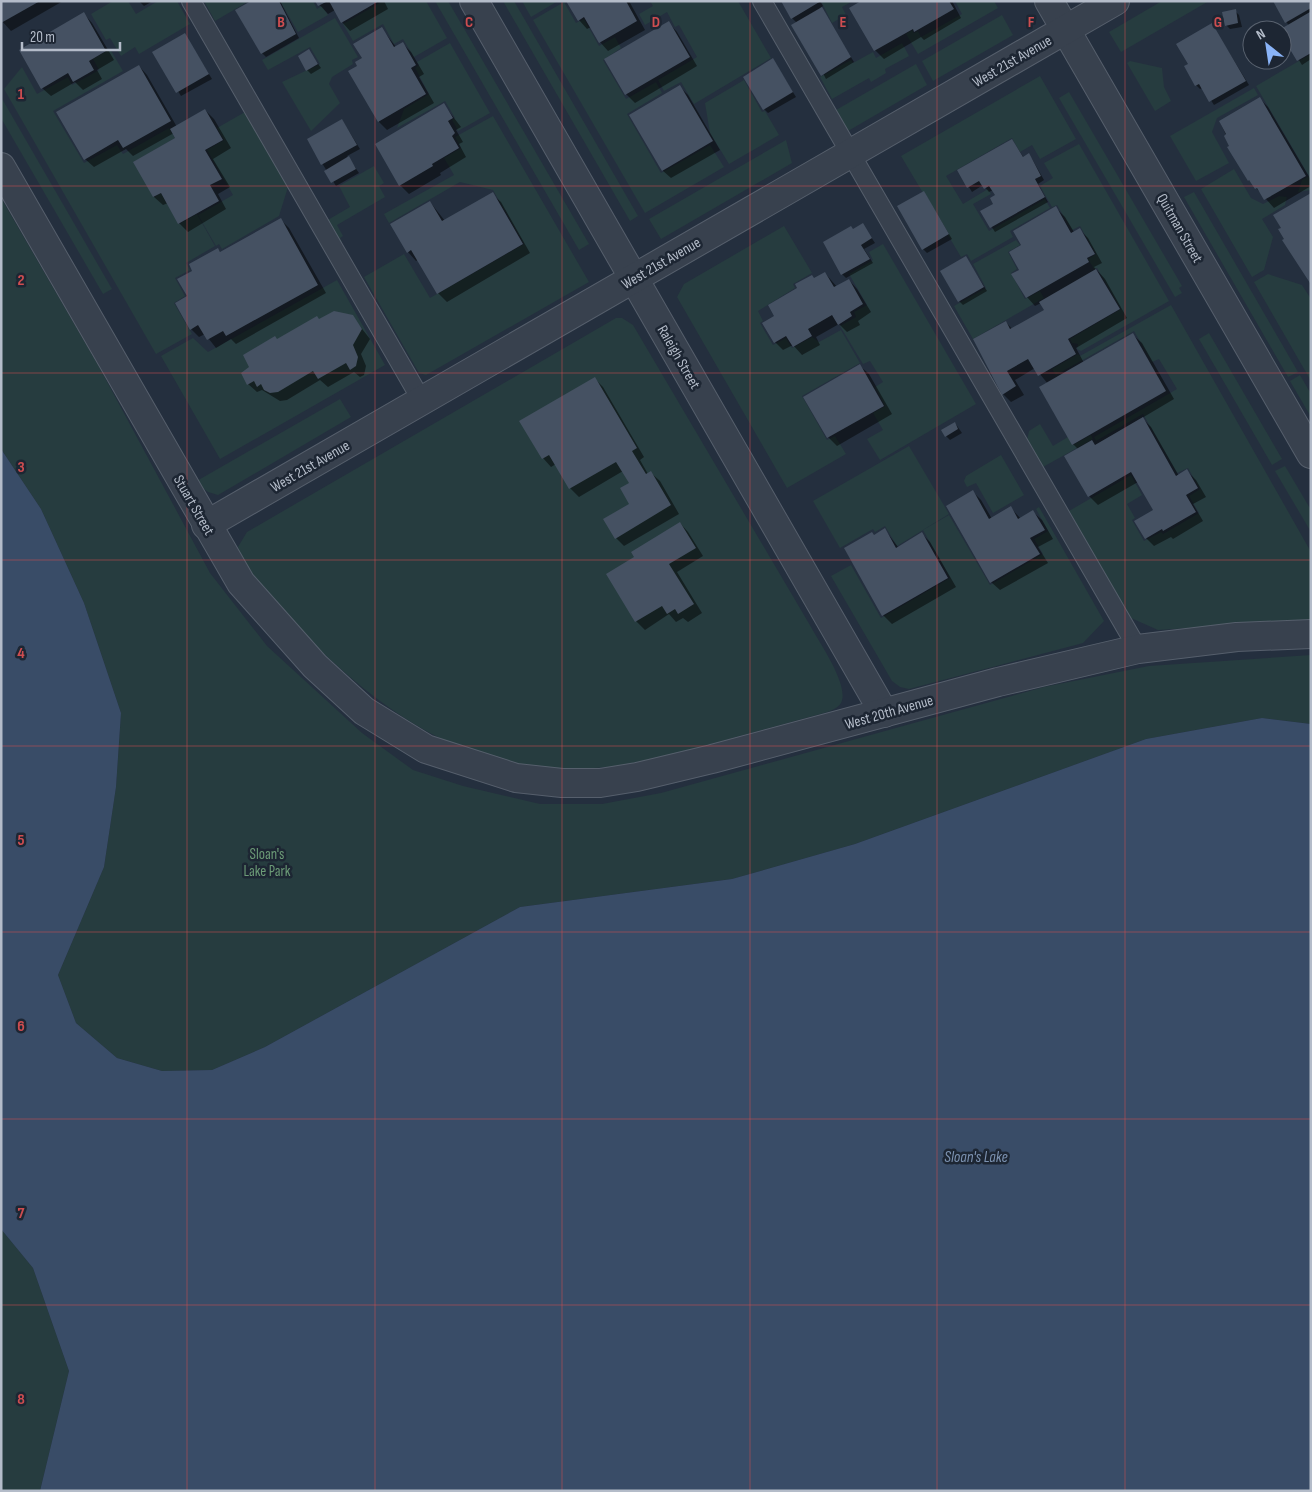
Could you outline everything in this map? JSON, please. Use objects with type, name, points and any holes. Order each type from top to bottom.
[{"type":"street","name":"Raleigh Street","points":[[474,1],[884,713]]},
{"type":"street","name":"Quitman Street","points":[[1048,1],[1311,454]]},
{"type":"street","name":"West 21st Avenue","points":[[206,525],[1115,1]]},
{"type":"street","name":"Stuart Street","points":[[1,167],[229,566],[266,614],[315,666],[364,711],[426,749],[470,765]]},
{"type":"street","name":"West 20th Avenue","points":[[470,765],[516,778],[562,783],[600,783],[637,777],[712,759],[998,682],[1138,649],[1237,637],[1311,634]]},
{"type":"lane","points":[[191,1],[422,401]]},
{"type":"lane","points":[[762,1],[1138,649]]},
{"type":"green space","points":[[113,1],[128,1],[136,14],[158,1],[177,1],[190,24],[139,54],[135,47],[121,56],[110,38],[106,40],[91,14]]},
{"type":"green space","points":[[204,1],[249,1],[215,21]]},
{"type":"green space","points":[[280,1],[313,1],[317,9],[322,6],[328,15],[298,32]]},
{"type":"green space","points":[[383,1],[426,1],[447,38],[414,57],[403,39],[394,44],[383,24],[353,41],[343,24]]},
{"type":"green space","points":[[435,1],[448,1],[589,244],[579,250]]},
{"type":"green space","points":[[503,1],[514,1],[638,216],[630,221]]},
{"type":"green space","points":[[522,1],[558,1],[531,17]]},
{"type":"green space","points":[[650,1],[738,1],[771,58],[694,104],[681,82],[664,91],[658,80],[697,57],[679,25],[675,27],[667,12],[645,25],[639,14],[653,6]]},
{"type":"green space","points":[[821,1],[851,2],[842,7],[846,15],[832,23]]},
{"type":"green space","points":[[955,1],[994,1],[998,8],[918,54],[906,34],[912,30],[914,33],[918,31],[921,37],[962,14]]},
{"type":"green space","points":[[1162,1],[1209,1],[1121,52],[1109,32]]},
{"type":"green space","points":[[564,2],[576,23],[584,19],[599,46],[615,37],[621,48],[603,60],[626,99],[656,82],[662,93],[627,114],[661,173],[710,145],[724,167],[645,213],[533,20]]},
{"type":"green space","points":[[1002,15],[1013,35],[933,81],[922,61]]},
{"type":"green space","points":[[335,18],[358,57],[352,60],[353,64],[332,77],[329,84],[340,103],[311,131],[282,82],[320,64],[310,47],[268,70],[262,60]]},
{"type":"green space","points":[[450,43],[490,113],[458,131],[452,120],[455,118],[445,101],[397,128],[404,109],[429,94],[415,68],[419,65],[417,62]]},
{"type":"green space","points":[[902,43],[909,56],[885,69],[886,73],[871,82],[869,78],[832,99],[820,77],[851,60],[853,63],[873,52],[876,58]]},
{"type":"green space","points":[[110,49],[123,71],[53,111],[84,163],[117,145],[123,154],[169,128],[175,138],[134,162],[154,197],[161,193],[179,224],[197,214],[215,246],[186,263],[190,270],[175,278],[185,296],[174,303],[192,334],[156,354],[4,89],[22,67],[37,94],[68,77],[72,85],[99,70],[93,59]]},
{"type":"green space","points":[[1311,54],[1311,190],[1298,192],[1302,180],[1309,176],[1256,86],[1284,70],[1292,70],[1292,65]]},
{"type":"green space","points":[[1130,61],[1162,68],[1164,87],[1171,101],[1155,111],[1127,63]]},
{"type":"green space","points":[[916,64],[927,85],[848,131],[836,110]]},
{"type":"green space","points":[[1040,76],[1076,139],[1040,159],[1032,145],[1020,152],[1012,138],[946,176],[963,204],[988,189],[991,194],[973,204],[989,231],[1045,199],[1050,208],[1010,231],[1013,237],[971,261],[967,254],[961,257],[901,156]]},
{"type":"green space","points":[[744,80],[762,112],[765,111],[779,135],[729,164],[710,133],[705,103]]},
{"type":"green space","points":[[1254,88],[1258,95],[1217,118],[1212,132],[1229,163],[1196,181],[1170,136]]},
{"type":"green space","points":[[1069,92],[1182,286],[1179,288],[1182,293],[1175,297],[1059,98]]},
{"type":"green space","points":[[1,97],[112,289],[103,294],[1,118]]},
{"type":"green space","points":[[245,112],[288,187],[279,216],[222,249],[219,244],[216,246],[198,215],[233,195],[207,150],[224,140],[217,128]]},
{"type":"green space","points":[[493,116],[589,282],[426,375],[419,373],[364,277],[404,254],[430,298],[524,244],[493,190],[460,182],[389,223],[384,214],[454,175],[444,158],[461,148],[455,137]]},
{"type":"green space","points":[[786,140],[792,163],[661,239],[649,219]]},
{"type":"green space","points":[[1079,144],[1169,301],[1081,351],[1077,349],[1078,344],[1072,343],[1070,339],[1121,309],[1097,268],[1094,269],[1088,259],[1096,254],[1080,226],[1072,230],[1057,205],[1052,207],[1040,186],[1053,178],[1044,163]]},
{"type":"green space","points":[[374,166],[384,183],[379,186],[385,197],[337,225],[343,236],[340,238],[342,242],[339,244],[326,221],[350,207],[339,186]]},
{"type":"green space","points":[[1234,169],[1251,198],[1263,204],[1279,196],[1287,197],[1285,205],[1262,219],[1273,237],[1264,270],[1252,277],[1201,189]]},
{"type":"green space","points":[[1194,192],[1298,372],[1288,377],[1184,197]]},
{"type":"green space","name":"Sloan's Lake Park","points":[[1,198],[98,365],[210,573],[267,646],[362,733],[413,770],[463,786],[540,804],[602,804],[661,793],[1044,687],[1149,666],[1311,655],[1311,724],[1262,718],[1146,739],[855,844],[732,879],[520,907],[265,1047],[212,1070],[162,1071],[117,1058],[76,1023],[58,975],[104,867],[116,787],[121,713],[84,603],[41,509],[1,449]]},
{"type":"green space","points":[[784,226],[812,273],[793,284],[795,288],[758,311],[763,321],[760,323],[773,345],[786,338],[792,348],[812,337],[819,342],[841,330],[860,363],[802,396],[827,440],[835,436],[846,454],[787,488],[677,297],[684,284]]},
{"type":"green space","points":[[1016,240],[1020,245],[1008,252],[1017,269],[1011,273],[1025,299],[1040,291],[1044,298],[973,339],[954,306],[986,288],[973,264]]},
{"type":"green space","points":[[883,244],[976,404],[880,460],[867,439],[883,430],[873,413],[885,406],[875,387],[883,382],[870,361],[863,364],[840,326],[856,317],[854,312],[867,305],[849,274],[873,260],[869,252]]},
{"type":"green space","points":[[1268,274],[1302,285],[1311,299],[1311,381],[1254,282]]},
{"type":"green space","points":[[337,280],[385,365],[220,459],[161,356],[193,338],[208,352]]},
{"type":"green space","points":[[1171,305],[1311,552],[1311,620],[1158,630],[1131,618],[1069,511],[1131,475],[1142,495],[1127,504],[1135,518],[1132,520],[1144,541],[1161,532],[1163,534],[1199,513],[1189,496],[1200,489],[1188,468],[1177,473],[1143,414],[1096,441],[1094,437],[1177,389],[1159,359],[1152,362],[1134,331],[1056,375],[1052,369],[1078,354],[1080,356]]},
{"type":"green space","points":[[616,318],[622,318],[633,325],[826,653],[838,675],[843,695],[841,703],[831,711],[649,761],[594,768],[545,768],[499,760],[457,746],[417,725],[378,699],[339,668],[263,592],[247,569],[238,547],[247,532]]},
{"type":"green space","points":[[1209,333],[1282,459],[1272,465],[1199,339]]},
{"type":"green space","points":[[1300,375],[1311,394],[1311,417],[1290,381]]},
{"type":"green space","points":[[340,399],[351,417],[218,495],[208,492],[195,482]]},
{"type":"green space","points":[[1040,424],[1053,446],[1068,437],[1073,445],[1091,435],[1093,439],[1043,467],[1027,440],[1029,431]]},
{"type":"green space","points":[[909,446],[949,514],[897,546],[885,526],[875,532],[873,529],[840,548],[813,501]]},
{"type":"green space","points":[[1001,455],[1024,495],[993,513],[976,483],[967,487],[964,481],[966,476]]},
{"type":"green space","points":[[1285,466],[1311,510],[1311,532],[1275,471]]},
{"type":"green space","points":[[1039,507],[1104,621],[1083,643],[909,689],[900,687],[892,681],[831,576],[851,565],[881,618],[950,578],[923,530],[949,515],[990,585],[1043,554],[1034,539],[1048,531],[1036,509]]},
{"type":"green space","points":[[1,1229],[33,1268],[69,1371],[40,1491],[1,1491]]},
{"type":"water","name":"Sloan's Lake","points":[[1,449],[41,509],[84,603],[121,713],[116,787],[104,867],[58,975],[76,1023],[117,1058],[162,1071],[212,1070],[265,1047],[520,907],[732,879],[855,844],[1146,739],[1262,718],[1311,724],[1311,1491],[40,1491],[69,1371],[33,1268],[1,1229]]},
{"type":"building","points":[[1,1],[40,1],[1,23]]},
{"type":"building","points":[[251,1],[279,1],[296,34],[261,54],[235,10]]},
{"type":"building","points":[[315,1],[328,1],[318,6]]},
{"type":"building","points":[[329,1],[379,1],[341,23]]},
{"type":"building","points":[[566,1],[626,1],[637,21],[599,43],[584,17],[578,21]]},
{"type":"building","points":[[781,1],[821,1],[791,19]]},
{"type":"building","points":[[861,1],[949,1],[954,9],[914,32],[913,29],[874,51],[849,8]]},
{"type":"building","points":[[1273,1],[1309,1],[1311,8],[1290,20],[1283,20]]},
{"type":"building","points":[[822,7],[851,57],[821,76],[791,25]]},
{"type":"building","points":[[1236,9],[1238,23],[1225,26],[1222,12]]},
{"type":"building","points":[[84,12],[106,51],[89,61],[94,70],[73,82],[68,73],[41,89],[19,50]]},
{"type":"building","points":[[1310,12],[1311,53],[1297,61],[1292,53],[1292,22]]},
{"type":"building","points":[[669,21],[690,57],[625,95],[604,59]]},
{"type":"building","points":[[1212,23],[1246,81],[1209,102],[1199,84],[1195,86],[1184,66],[1188,64],[1176,44]]},
{"type":"building","points":[[382,27],[394,47],[403,42],[416,65],[411,68],[426,94],[378,122],[348,71],[357,66],[355,62],[362,58],[353,44]]},
{"type":"building","points":[[185,33],[209,74],[176,93],[152,52]]},
{"type":"building","points":[[309,49],[318,64],[306,71],[298,56]]},
{"type":"building","points":[[773,58],[793,92],[763,110],[743,77]]},
{"type":"building","points":[[139,65],[171,121],[123,148],[118,140],[84,160],[56,112]]},
{"type":"building","points":[[680,85],[713,141],[662,171],[629,115]]},
{"type":"building","points":[[1260,97],[1306,176],[1264,200],[1257,188],[1255,189],[1248,181],[1227,147],[1229,146],[1224,136],[1226,134],[1219,121]]},
{"type":"building","points":[[444,103],[453,118],[448,121],[455,133],[452,136],[459,148],[399,186],[375,144]]},
{"type":"building","points":[[205,109],[223,140],[205,150],[222,179],[210,185],[219,201],[178,224],[161,193],[153,197],[133,162],[175,138],[170,129]]},
{"type":"building","points":[[342,119],[357,145],[321,165],[307,139]]},
{"type":"building","points":[[1012,139],[1023,157],[1029,153],[1041,176],[1035,179],[1045,197],[990,228],[980,211],[993,204],[990,198],[995,195],[989,186],[984,189],[979,181],[967,188],[957,170]]},
{"type":"building","points":[[349,156],[356,169],[331,183],[324,171]]},
{"type":"building","points":[[924,191],[949,234],[922,250],[897,206]]},
{"type":"building","points":[[493,192],[523,244],[437,294],[411,250],[407,253],[390,224],[430,201],[442,221]]},
{"type":"building","points":[[1311,193],[1310,283],[1282,240],[1284,239],[1278,229],[1281,228],[1273,215]]},
{"type":"building","points":[[1056,206],[1071,233],[1080,228],[1095,254],[1087,258],[1089,262],[1026,298],[1011,274],[1019,270],[1009,252],[1021,245],[1013,231]]},
{"type":"building","points":[[281,218],[318,285],[226,336],[223,331],[207,340],[198,325],[190,330],[175,303],[187,296],[177,279],[192,271],[189,264],[218,248],[220,252]]},
{"type":"building","points":[[863,223],[872,238],[861,245],[870,259],[841,275],[823,242],[851,226],[853,229]]},
{"type":"building","points":[[966,256],[984,287],[958,302],[940,271]]},
{"type":"building","points":[[1096,269],[1120,309],[1068,339],[1076,354],[1038,376],[1028,359],[1007,371],[1016,386],[1002,395],[973,339],[1006,321],[1010,329],[1044,310],[1039,302]]},
{"type":"building","points":[[825,272],[834,287],[849,279],[863,304],[850,312],[852,316],[838,325],[832,315],[808,329],[812,336],[793,347],[786,336],[774,343],[762,323],[774,316],[768,305],[797,288],[795,284],[812,275],[814,278]]},
{"type":"building","points":[[334,311],[353,315],[362,329],[353,345],[358,357],[356,366],[350,370],[346,363],[318,379],[313,371],[278,392],[270,393],[264,390],[261,384],[257,387],[254,381],[247,385],[241,373],[249,367],[243,355],[275,336],[277,339],[317,316],[319,319]]},
{"type":"building","points":[[1133,333],[1166,391],[1072,445],[1039,387]]},
{"type":"building","points":[[860,364],[884,406],[827,438],[803,397]]},
{"type":"building","points":[[595,377],[637,448],[632,451],[646,474],[651,471],[671,505],[615,539],[603,519],[629,504],[620,488],[629,483],[616,462],[569,489],[549,455],[542,459],[519,421]]},
{"type":"building","points":[[1143,417],[1176,476],[1187,469],[1198,488],[1186,495],[1196,512],[1145,539],[1134,521],[1153,510],[1131,472],[1088,497],[1064,456],[1092,440],[1095,445]]},
{"type":"building","points":[[955,422],[958,429],[945,437],[941,430]]},
{"type":"building","points":[[973,490],[989,519],[1011,506],[1018,519],[1033,510],[1045,530],[1030,538],[1040,554],[990,583],[946,506]]},
{"type":"building","points":[[680,522],[696,548],[669,564],[694,604],[678,614],[675,609],[667,614],[662,606],[635,622],[606,574],[634,557],[631,552]]},
{"type":"building","points":[[885,528],[896,548],[922,532],[948,578],[882,616],[844,548],[872,532],[874,535]]}]
